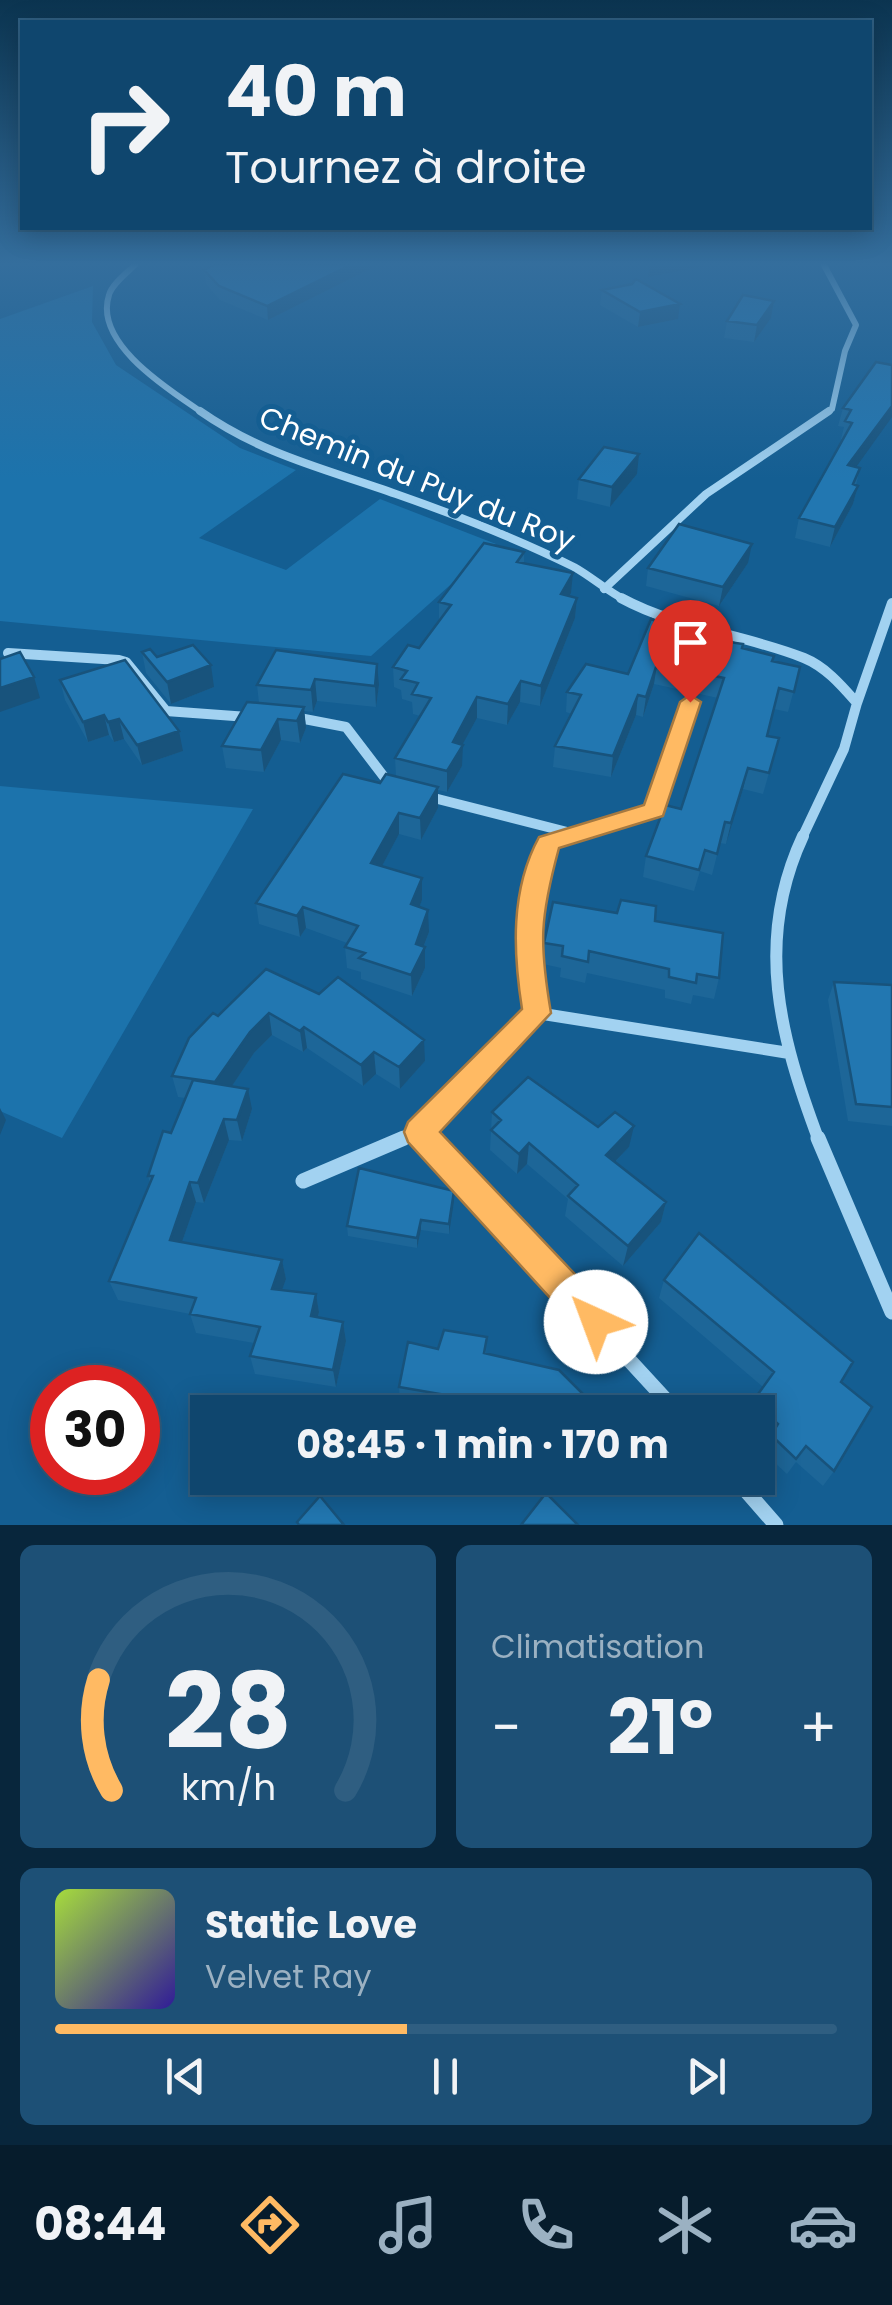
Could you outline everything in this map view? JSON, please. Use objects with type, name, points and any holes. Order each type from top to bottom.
[{"type":"street","name":"Chemin du Puy du Roy","points":[[119,336],[141,370],[227,430],[293,462],[397,494],[512,540],[577,569],[604,590],[648,612],[807,659],[837,680],[857,703]]},
{"type":"street","points":[[604,590],[706,494],[832,409],[851,336]]},
{"type":"street","points":[[892,603],[840,766],[785,878],[775,926],[774,983],[788,1053],[892,1312]]},
{"type":"street","points":[[8,653],[126,662],[166,711],[261,718]]},
{"type":"street","points":[[537,1013],[527,954],[530,909],[548,843],[654,810],[690,702]]},
{"type":"street","points":[[282,715],[346,727],[388,786],[574,834]]},
{"type":"street","points":[[537,1013],[788,1053]]},
{"type":"street","points":[[303,1181],[419,1132],[537,1013]]},
{"type":"street","points":[[419,1132],[661,1395]]},
{"type":"street","points":[[749,1495],[776,1525]]},
{"type":"shaded area","points":[[0,336],[100,336],[116,365],[240,448],[296,470],[199,538],[286,570],[380,499],[496,544],[371,656],[0,621]]},
{"type":"shaded area","points":[[0,786],[253,809],[62,1138],[0,1111]]},
{"type":"building","points":[[876,362],[892,365],[892,406],[848,465],[860,468],[853,484],[858,486],[835,527],[799,518],[852,423],[845,421],[851,410],[843,408]]},
{"type":"building","points":[[604,447],[639,454],[612,487],[579,479]]},
{"type":"building","points":[[679,524],[752,544],[723,587],[648,568]]},
{"type":"building","points":[[484,543],[524,552],[517,562],[573,573],[561,594],[577,598],[541,686],[521,681],[508,704],[477,697],[453,742],[463,745],[447,771],[395,758],[431,698],[412,694],[418,683],[401,679],[407,671],[393,667],[408,645],[419,648],[451,605],[439,602]]},
{"type":"building","points":[[651,619],[670,626],[667,633],[743,644],[742,648],[774,656],[772,661],[800,667],[794,692],[779,688],[767,736],[779,738],[769,773],[748,768],[731,823],[725,822],[717,854],[705,850],[699,870],[646,856],[665,805],[681,809],[724,678],[657,664],[646,697],[638,695],[613,756],[555,746],[581,695],[567,692],[586,664],[628,674]]},
{"type":"building","points":[[193,645],[211,665],[167,682],[142,652],[150,649],[157,657]]},
{"type":"building","points":[[276,650],[377,664],[375,686],[315,679],[311,690],[257,685]]},
{"type":"building","points":[[20,652],[34,677],[0,688],[0,659]]},
{"type":"building","points":[[125,660],[179,731],[137,745],[119,719],[108,722],[104,715],[83,722],[60,680]]},
{"type":"building","points":[[247,702],[304,707],[297,721],[278,719],[261,750],[222,746]]},
{"type":"building","points":[[343,774],[380,783],[386,774],[438,787],[420,818],[399,813],[371,863],[422,878],[411,904],[428,910],[416,944],[425,947],[411,975],[359,958],[365,953],[345,947],[358,926],[303,907],[297,916],[256,903]]},
{"type":"building","points":[[621,900],[656,906],[655,921],[723,933],[719,978],[697,974],[696,983],[669,977],[669,969],[589,951],[588,962],[562,956],[563,946],[544,943],[553,902],[617,913]]},
{"type":"building","points":[[266,969],[319,994],[338,977],[424,1040],[399,1067],[374,1052],[361,1065],[304,1027],[300,1031],[269,1013],[250,1032],[215,1082],[172,1076],[189,1038]]},
{"type":"building","points":[[834,982],[892,985],[892,1107],[856,1104]]},
{"type":"building","points":[[528,1077],[598,1127],[615,1112],[634,1126],[606,1155],[666,1202],[628,1246],[568,1196],[578,1185],[529,1143],[519,1154],[491,1130],[501,1120],[492,1112]]},
{"type":"building","points":[[193,1080],[248,1089],[237,1120],[224,1119],[198,1183],[190,1182],[170,1240],[282,1260],[272,1289],[316,1294],[311,1316],[343,1322],[333,1370],[250,1356],[260,1327],[190,1314],[196,1298],[109,1281],[153,1176],[148,1176],[163,1131],[171,1133]]},
{"type":"building","points":[[359,1168],[454,1191],[449,1224],[421,1220],[417,1238],[347,1226]]},
{"type":"building","points":[[699,1233],[853,1362],[841,1382],[872,1407],[834,1471],[806,1446],[796,1459],[775,1439],[775,1395],[757,1395],[774,1372],[664,1280]]},
{"type":"building","points":[[444,1330],[487,1337],[484,1353],[559,1370],[584,1395],[446,1395],[399,1387],[408,1342],[438,1349]]},
{"type":"building","points":[[548,1495],[578,1525],[521,1525]]},
{"type":"building","points":[[320,1496],[344,1525],[299,1525],[297,1522]]},
{"type":"route","points":[[596,1322],[419,1132],[537,1013],[527,954],[530,909],[548,843],[654,810],[690,702]]}]
